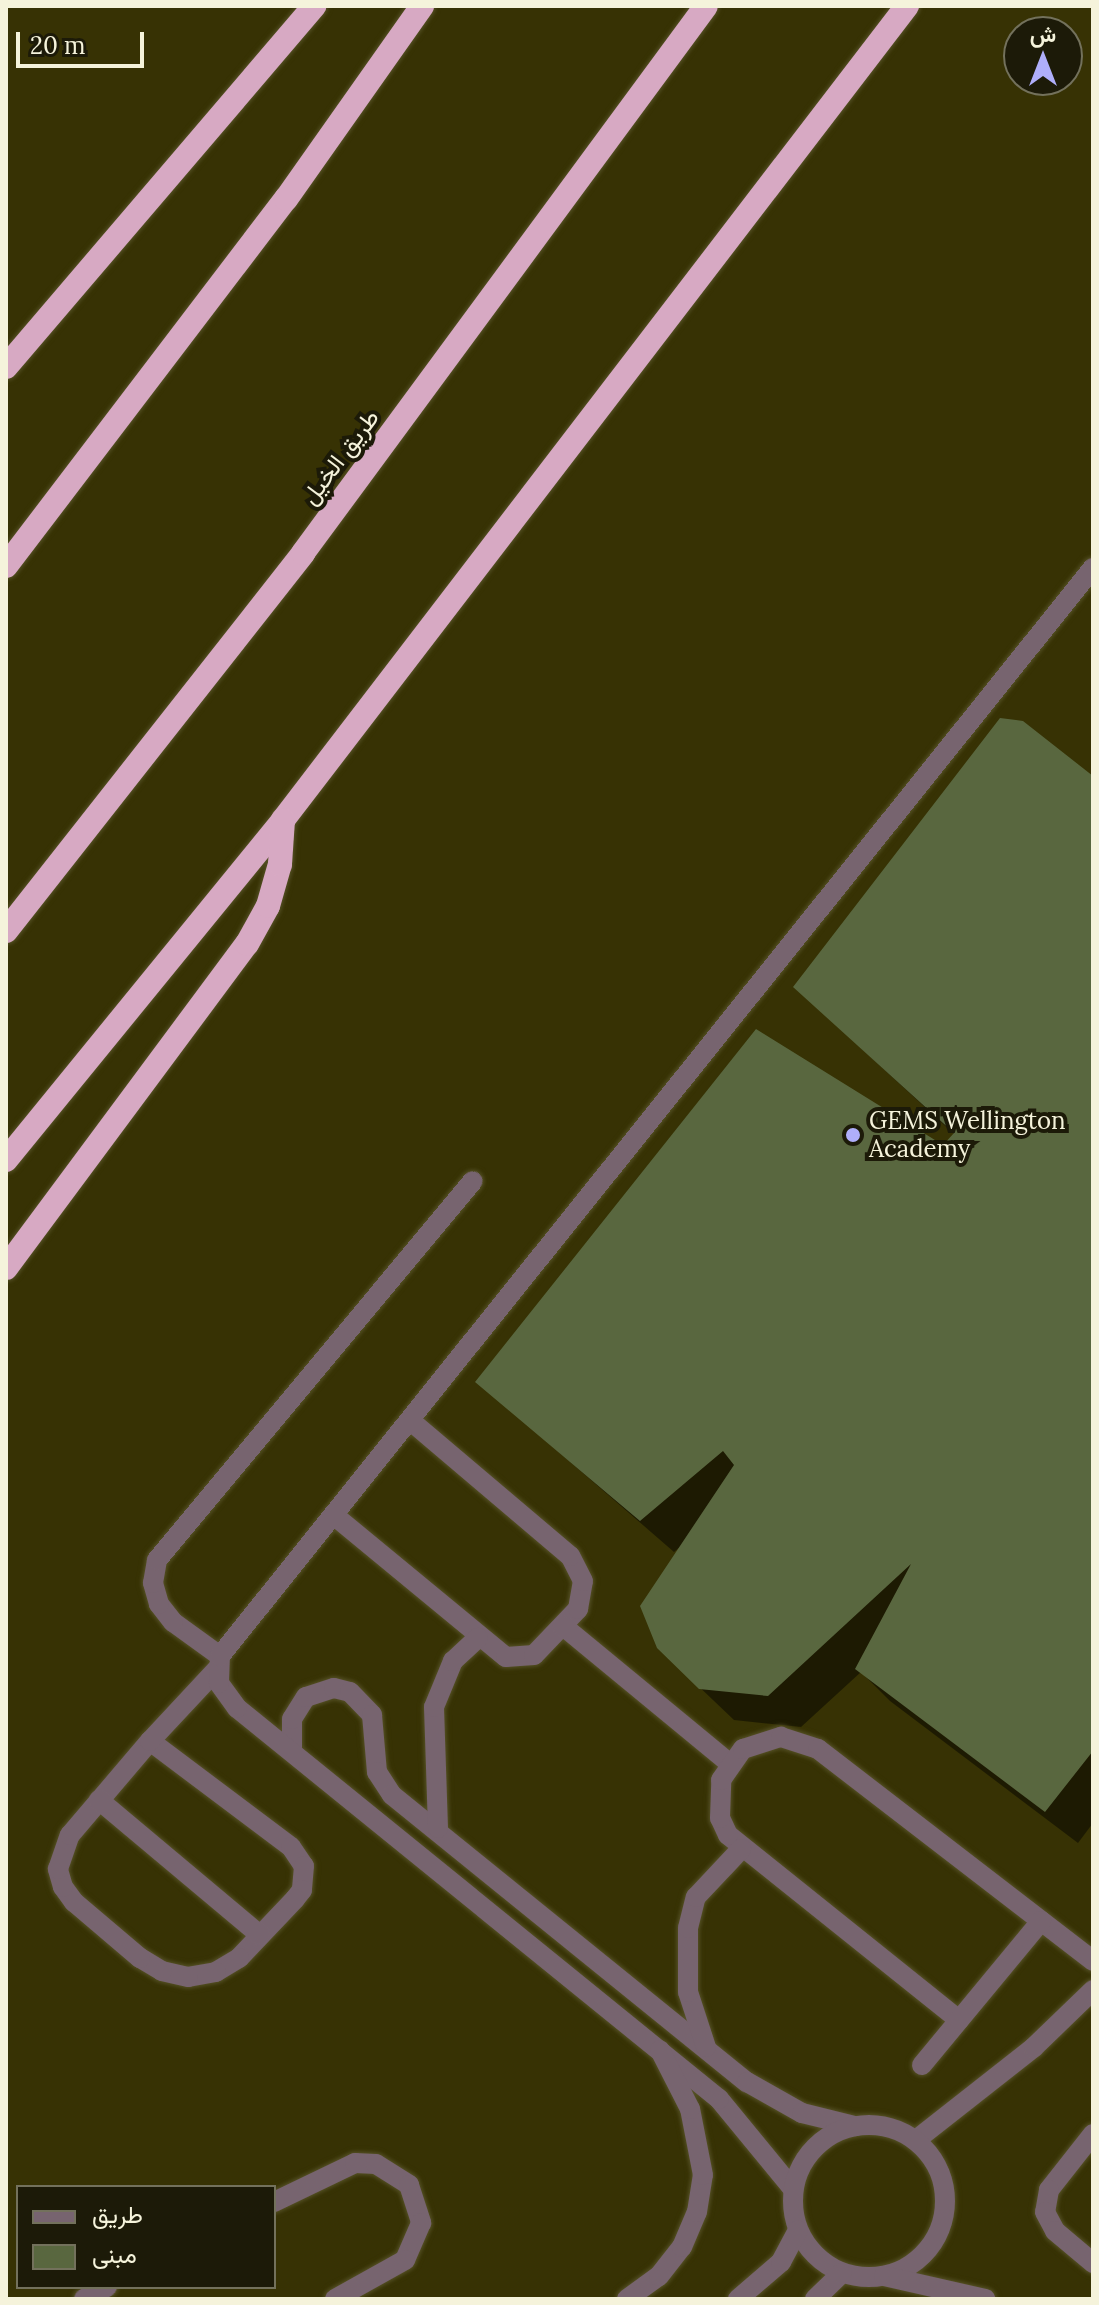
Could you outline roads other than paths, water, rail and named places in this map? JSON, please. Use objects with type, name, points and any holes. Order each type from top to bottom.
[{"type":"highway","points":[[6,367],[314,6]]},
{"type":"highway","points":[[6,566],[286,199],[422,6]]},
{"type":"highway","name":"طريق الخيل","points":[[6,931],[303,553],[706,6]]},
{"type":"highway","points":[[6,1160],[283,820],[907,6]]},
{"type":"highway","points":[[6,1268],[247,944],[268,906],[280,864],[283,820]]},
{"type":"street","points":[[150,1741],[299,1855],[304,1866],[302,1890],[239,1958],[202,1975],[162,1971],[140,1958],[63,1887],[61,1850],[99,1800],[150,1741],[219,1662],[336,1517],[1093,568]]},
{"type":"street","points":[[473,1181],[157,1560],[153,1583],[159,1604],[173,1622],[219,1662],[226,1697],[660,2050],[747,2127],[793,2189]]},
{"type":"street","points":[[336,1517],[493,1651],[520,1658],[545,1647],[563,1626],[582,1596],[583,1581],[570,1556],[412,1422]]},
{"type":"street","points":[[563,1626],[729,1763]]},
{"type":"street","points":[[438,1828],[434,1707],[453,1661],[478,1638]]},
{"type":"street","points":[[292,1750],[292,1719],[306,1697],[334,1688],[350,1692],[372,1715],[374,1759],[383,1785],[708,2052],[774,2100],[855,2126]]},
{"type":"street","points":[[959,2020],[741,1849],[720,1818],[717,1799],[729,1763],[761,1740],[801,1739],[1093,1961]]},
{"type":"street","points":[[99,1800],[260,1935]]},
{"type":"street","points":[[708,2052],[688,1992],[688,1928],[696,1897],[741,1849]]},
{"type":"street","points":[[922,2065],[1041,1921]]},
{"type":"street","points":[[916,2140],[1034,2047],[1093,1990]]},
{"type":"street","points":[[627,2299],[659,2276],[682,2247],[697,2212],[703,2175],[699,2138],[660,2050]]},
{"type":"street","points":[[884,2276],[923,2256],[944,2219],[942,2175],[916,2140],[876,2124],[855,2126],[814,2148],[800,2167],[793,2189],[798,2230],[815,2256],[842,2273],[884,2276],[985,2299]]},
{"type":"street","points":[[1092,2137],[1049,2190],[1045,2212],[1055,2231],[1093,2263]]},
{"type":"street","points":[[276,2201],[355,2163],[376,2164],[409,2185],[421,2223],[405,2260],[335,2299]]},
{"type":"street","points":[[738,2299],[781,2262],[798,2230]]},
{"type":"street","points":[[815,2299],[842,2273]]},
{"type":"street","points":[[84,2299],[103,2289]]},
{"type":"place","name":"GEMS Wellington Academy","points":[[853,1135]]}]
